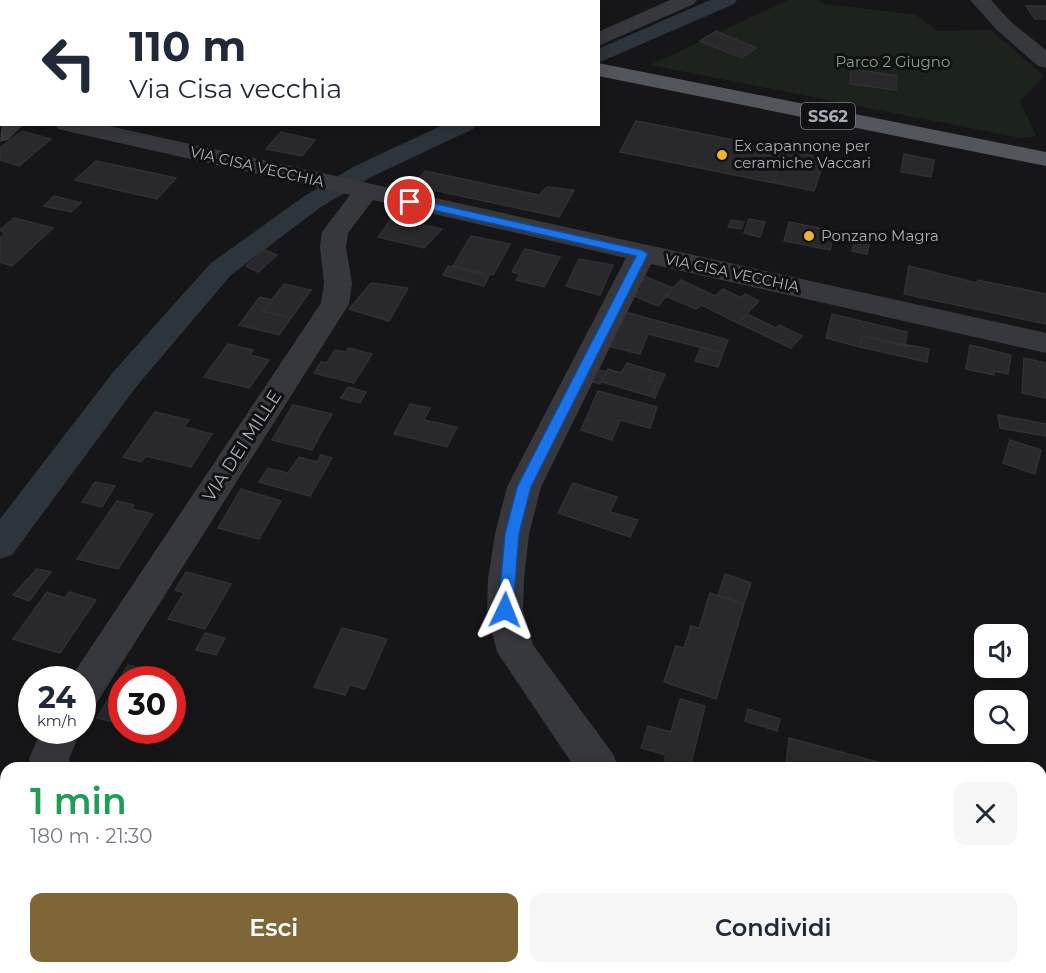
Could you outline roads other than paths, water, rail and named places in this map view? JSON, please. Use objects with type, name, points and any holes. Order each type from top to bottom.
[{"type":"main road","name":"SS62","points":[[604,70],[1046,159]]},
{"type":"street","points":[[600,39],[687,0]]},
{"type":"street","points":[[980,0],[1004,26],[1042,57]]},
{"type":"street","name":"VIA CISA VECCHIA","points":[[86,126],[117,129],[358,190],[1046,343]]},
{"type":"street","name":"VIA DEI MILLE","points":[[96,670],[334,304],[338,283],[333,247],[335,232],[358,190]]},
{"type":"street","points":[[595,762],[516,652],[505,610],[506,579],[512,534],[524,487],[642,254]]},
{"type":"street","points":[[50,762],[55,744]]},
{"type":"waterway","points":[[600,56],[727,0]]},
{"type":"waterway","points":[[0,545],[125,379],[221,269],[312,202],[364,171],[461,126]]},
{"type":"place","name":"Ex capannone per ceramiche Vaccari","points":[[722,155]]},
{"type":"place","name":"Ponzano Magra","points":[[809,236]]},
{"type":"park label","name":"Parco 2 Giugno","points":[[893,62]]}]
